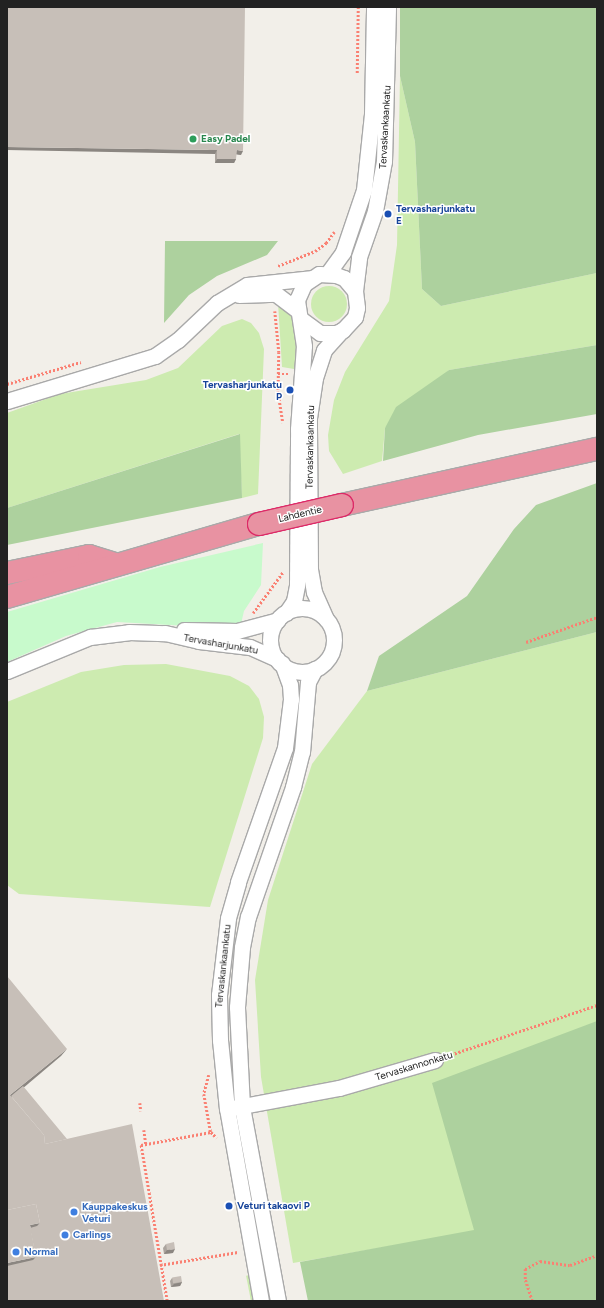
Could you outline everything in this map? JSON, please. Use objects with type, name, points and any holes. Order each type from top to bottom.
[{"type":"highway","name":"Lahdentie","points":[[7,597],[116,564],[259,524],[597,449]]},
{"type":"highway","points":[[7,573],[89,556],[116,564]]},
{"type":"street","name":"Tervaskankaankatu","points":[[328,273],[344,252],[364,190],[372,114],[374,7]]},
{"type":"street","name":"Tervaskankaankatu","points":[[355,291],[360,257],[376,211],[384,161],[388,7]]},
{"type":"street","points":[[373,50],[388,50]]},
{"type":"street","points":[[7,401],[155,356],[178,340],[217,303],[234,292],[253,284],[311,278],[328,273],[344,278],[355,291],[357,299],[356,312],[350,324],[343,330],[336,333],[320,333],[276,294],[263,293],[235,296],[217,303]]},
{"type":"street","points":[[299,314],[299,291],[311,278]]},
{"type":"street","name":"Tervaskankaankatu","points":[[282,617],[294,601],[297,585],[298,429],[304,347],[299,314]]},
{"type":"street","name":"Tervaskankaankatu","points":[[326,619],[314,592],[310,570],[309,418],[315,378],[324,350],[343,330]]},
{"type":"street","points":[[307,609],[326,619],[332,628],[333,650],[328,659],[315,669],[299,672],[279,661],[270,641],[272,630],[282,617],[307,609]]},
{"type":"street","name":"Tervasharjunkatu","points":[[7,671],[90,637],[129,632],[164,633],[237,630],[282,617]]},
{"type":"street","name":"Tervasharjunkatu","points":[[164,633],[199,641],[250,647],[279,661]]},
{"type":"street","name":"Tervaskankaankatu","points":[[261,1301],[227,1109],[218,1017],[221,968],[228,918],[238,882],[285,748],[291,699],[290,685],[279,661]]},
{"type":"street","name":"Tervaskankaankatu","points":[[278,1301],[242,1106],[237,1007],[242,947],[248,917],[268,852],[293,787],[302,752],[308,682],[315,669]]},
{"type":"street","name":"Tervaskannonkatu","points":[[227,1109],[339,1088],[435,1060]]},
{"type":"path","points":[[357,75],[358,7]]},
{"type":"path","points":[[272,268],[315,251],[326,243],[335,228]]},
{"type":"path","points":[[274,304],[279,352],[279,405],[285,429]]},
{"type":"path","points":[[7,384],[83,362]]},
{"type":"path","points":[[278,374],[291,374]]},
{"type":"path","points":[[252,617],[278,580],[285,564]]},
{"type":"path","points":[[526,642],[597,617]]},
{"type":"path","name":"Tervaskannonkatu","points":[[435,1060],[597,1005]]},
{"type":"path","points":[[209,1067],[204,1089],[210,1128]]},
{"type":"path","points":[[140,1103],[141,1110]]},
{"type":"path","points":[[144,1130],[146,1144]]},
{"type":"path","points":[[167,1301],[141,1145],[211,1132]]},
{"type":"path","points":[[156,1266],[238,1252]]},
{"type":"path","points":[[532,1301],[525,1279],[525,1269],[540,1261],[570,1265],[597,1255]]},
{"type":"green space","points":[[400,7],[597,7],[597,273],[441,306],[422,289],[415,142],[400,76]]},
{"type":"green space","points":[[400,76],[415,142],[422,289],[441,306],[597,273],[597,345],[449,370],[385,428],[382,461],[343,474],[329,451],[328,435],[334,400],[345,372],[389,301],[397,245]]},
{"type":"green space","points":[[165,241],[278,241],[267,255],[217,276],[189,295],[164,323]]},
{"type":"green space","points":[[332,286],[342,291],[346,297],[346,311],[342,317],[336,321],[326,322],[316,317],[312,311],[311,301],[316,291],[322,287]]},
{"type":"green space","points":[[278,303],[293,317],[298,358],[294,369],[282,367]]},
{"type":"green space","points":[[242,319],[251,323],[259,333],[264,349],[258,494],[242,498],[239,434],[7,508],[7,413],[60,394],[146,380],[178,368],[222,326]]},
{"type":"green space","points":[[597,345],[597,414],[478,435],[383,461],[385,428],[396,407],[449,370]]},
{"type":"green space","points":[[240,434],[242,498],[7,545],[7,508]]},
{"type":"green space","points":[[597,483],[597,632],[367,691],[379,656],[467,596],[514,529],[536,505]]},
{"type":"green space","points":[[263,543],[261,585],[244,611],[241,624],[205,627],[117,622],[66,636],[7,662],[7,612],[160,567]]},
{"type":"green space","points":[[597,632],[597,1023],[477,1231],[293,1263],[261,1077],[255,980],[268,900],[312,764],[367,691]]},
{"type":"green space","points":[[166,664],[230,676],[249,686],[259,699],[264,717],[263,738],[210,907],[19,894],[7,885],[7,702],[81,672],[124,665]]},
{"type":"green space","points":[[597,1021],[597,1301],[308,1301],[300,1262],[474,1230],[432,1083]]},
{"type":"green space","points":[[250,1275],[255,1301],[251,1301],[246,1276]]},
{"type":"building","points":[[7,7],[245,7],[243,151],[237,150],[236,159],[217,159],[217,150],[7,147]]},
{"type":"building","name":"Kauppakeskus Veturi","points":[[7,976],[67,1049],[10,1095],[44,1135],[45,1144],[132,1124],[164,1301],[7,1301],[7,1266],[33,1260],[36,1257],[30,1228],[37,1226],[40,1223],[36,1204],[7,1210]]},
{"type":"building","points":[[23,1086],[67,1139],[45,1144],[44,1135],[11,1096]]},
{"type":"building","points":[[36,1204],[40,1223],[30,1225],[36,1257],[7,1263],[7,1210]]},
{"type":"building","points":[[174,1242],[175,1249],[167,1250],[166,1244]]},
{"type":"building","points":[[181,1276],[182,1282],[173,1283],[172,1277]]},
{"type":"place","name":"Easy Padel","points":[[193,139]]},
{"type":"place","name":"Tervasharjunkatu E","points":[[388,214]]},
{"type":"place","name":"Tervasharjunkatu P","points":[[290,390]]},
{"type":"place","name":"Veturi takaovi P","points":[[229,1206]]},
{"type":"place","name":"Kauppakeskus Veturi","points":[[74,1212]]},
{"type":"place","name":"Carlings","points":[[65,1235]]},
{"type":"place","name":"Normal","points":[[16,1252]]}]
